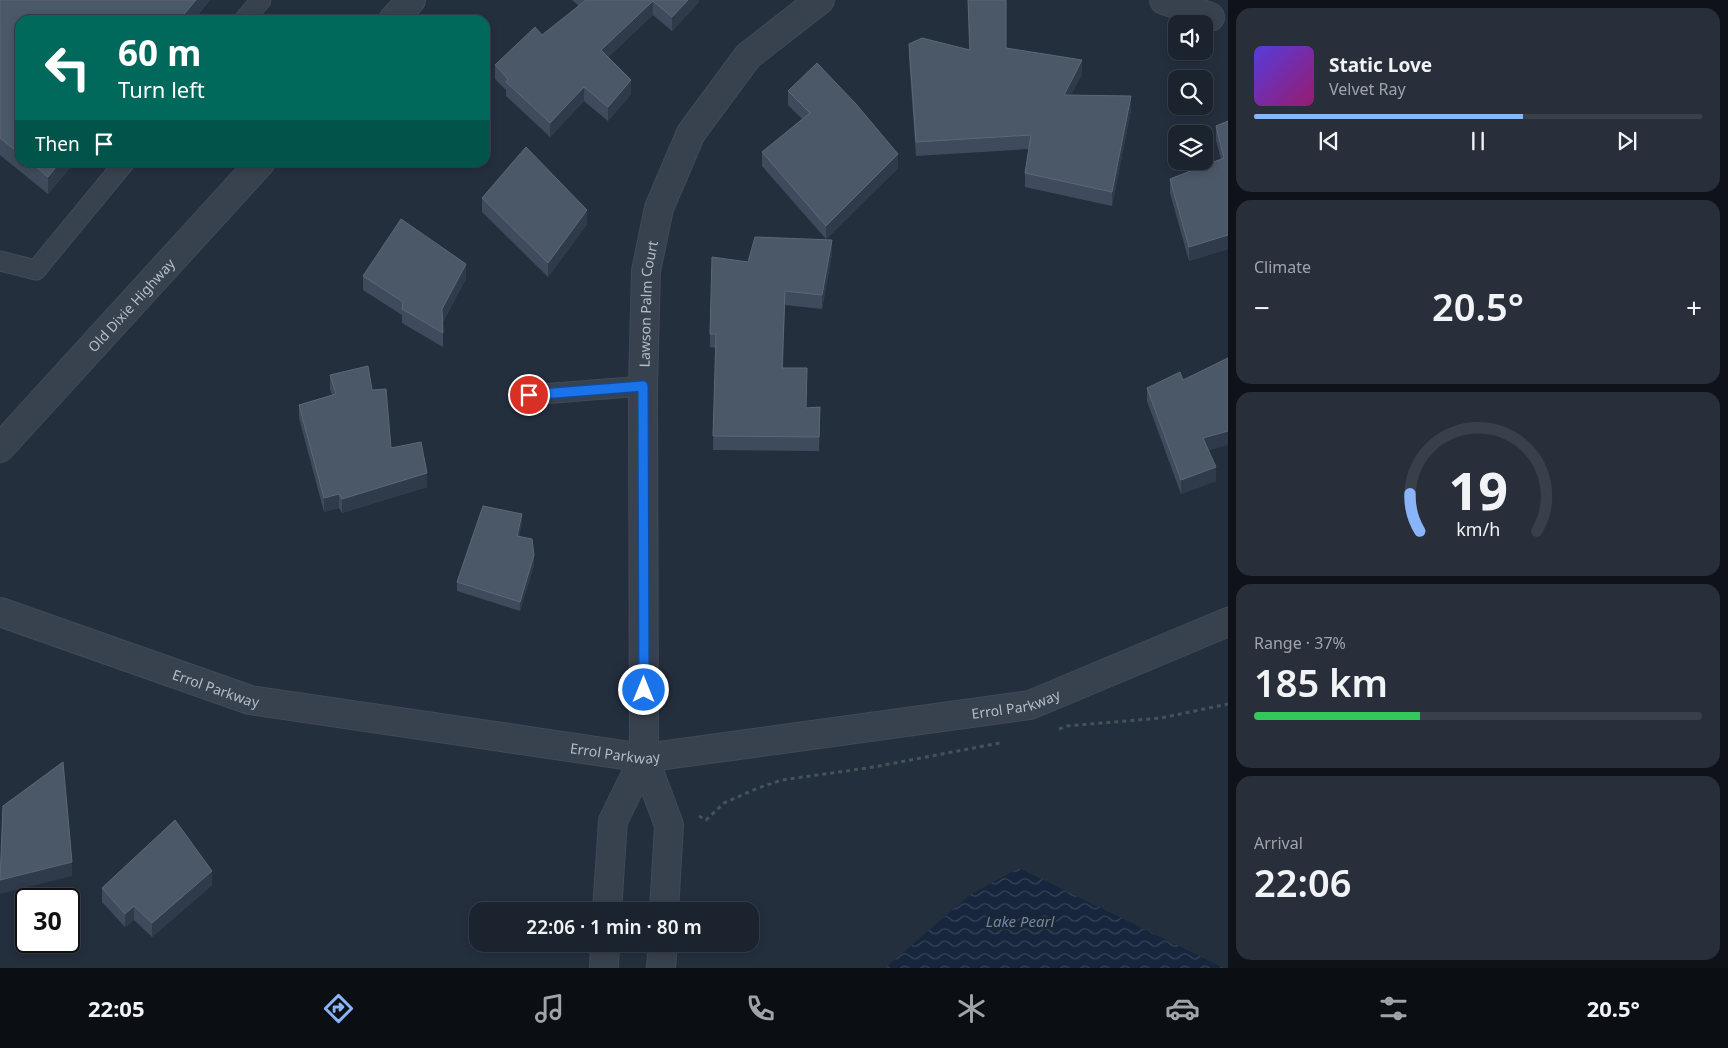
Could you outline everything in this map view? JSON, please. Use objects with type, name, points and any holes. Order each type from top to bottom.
[{"type":"street","points":[[398,15],[411,0]]},
{"type":"street","name":"Lawson Palm Court","points":[[644,758],[643,386],[646,271],[659,208],[691,133],[748,56],[820,0]]},
{"type":"street","points":[[1164,0],[1205,15]]},
{"type":"street","name":"Old Dixie Highway","points":[[0,448],[256,167]]},
{"type":"street","name":"Errol Parkway","points":[[0,612],[250,700],[644,758],[1030,705],[1228,622]]},
{"type":"street","points":[[608,902],[613,821],[644,758]]},
{"type":"street","points":[[644,758],[669,825],[665,902]]},
{"type":"street","points":[[604,968],[605,952]]},
{"type":"street","points":[[661,968],[662,952]]},
{"type":"lane","points":[[248,15],[261,0]]},
{"type":"lane","points":[[0,261],[36,270],[122,167]]},
{"type":"lane","points":[[529,395],[643,386]]},
{"type":"path","points":[[1053,731],[1068,726],[1161,718],[1228,704]]},
{"type":"path","points":[[698,816],[706,820],[724,803],[782,780],[874,767],[1002,742]]},
{"type":"water","name":"Lake Pearl","points":[[1019,868],[1224,968],[885,968],[970,895]]},
{"type":"building","points":[[0,0],[196,0],[183,15],[15,15],[15,150],[0,138]]},
{"type":"building","points":[[586,0],[688,0],[672,17],[653,1],[601,50],[631,80],[608,107],[584,87],[550,123],[506,82],[508,79],[495,65],[535,27],[542,35]]},
{"type":"building","points":[[968,0],[1006,0],[1006,48],[1082,60],[1064,95],[1131,96],[1112,192],[1025,173],[1031,135],[916,142],[909,44],[922,38],[970,50]]},
{"type":"building","points":[[817,63],[856,104],[898,154],[826,226],[762,152],[810,113],[788,91]]},
{"type":"building","points":[[1228,121],[1228,235],[1189,247],[1170,179],[1193,170],[1213,170],[1213,162],[1224,158],[1216,126]]},
{"type":"building","points":[[526,147],[587,210],[548,263],[482,198]]},
{"type":"building","points":[[36,167],[56,167],[48,177]]},
{"type":"building","points":[[401,219],[466,264],[442,309],[443,333],[402,309],[403,302],[363,276]]},
{"type":"building","points":[[755,237],[832,240],[822,295],[785,291],[782,368],[807,368],[806,408],[820,407],[819,437],[713,436],[716,334],[710,334],[712,257],[748,262]]},
{"type":"building","points":[[1228,358],[1228,431],[1203,438],[1216,467],[1181,480],[1147,388],[1180,372],[1183,380]]},
{"type":"building","points":[[368,366],[372,390],[386,389],[391,448],[421,442],[427,473],[342,499],[339,494],[324,498],[299,405],[336,394],[330,375]]},
{"type":"building","points":[[483,506],[522,514],[517,536],[532,539],[534,555],[520,602],[457,582]]},
{"type":"building","points":[[63,762],[72,862],[0,880],[3,806]]},
{"type":"building","points":[[175,820],[212,871],[152,923],[134,906],[125,914],[102,888]]},
{"type":"route","points":[[529,395],[643,386],[644,690]]}]
